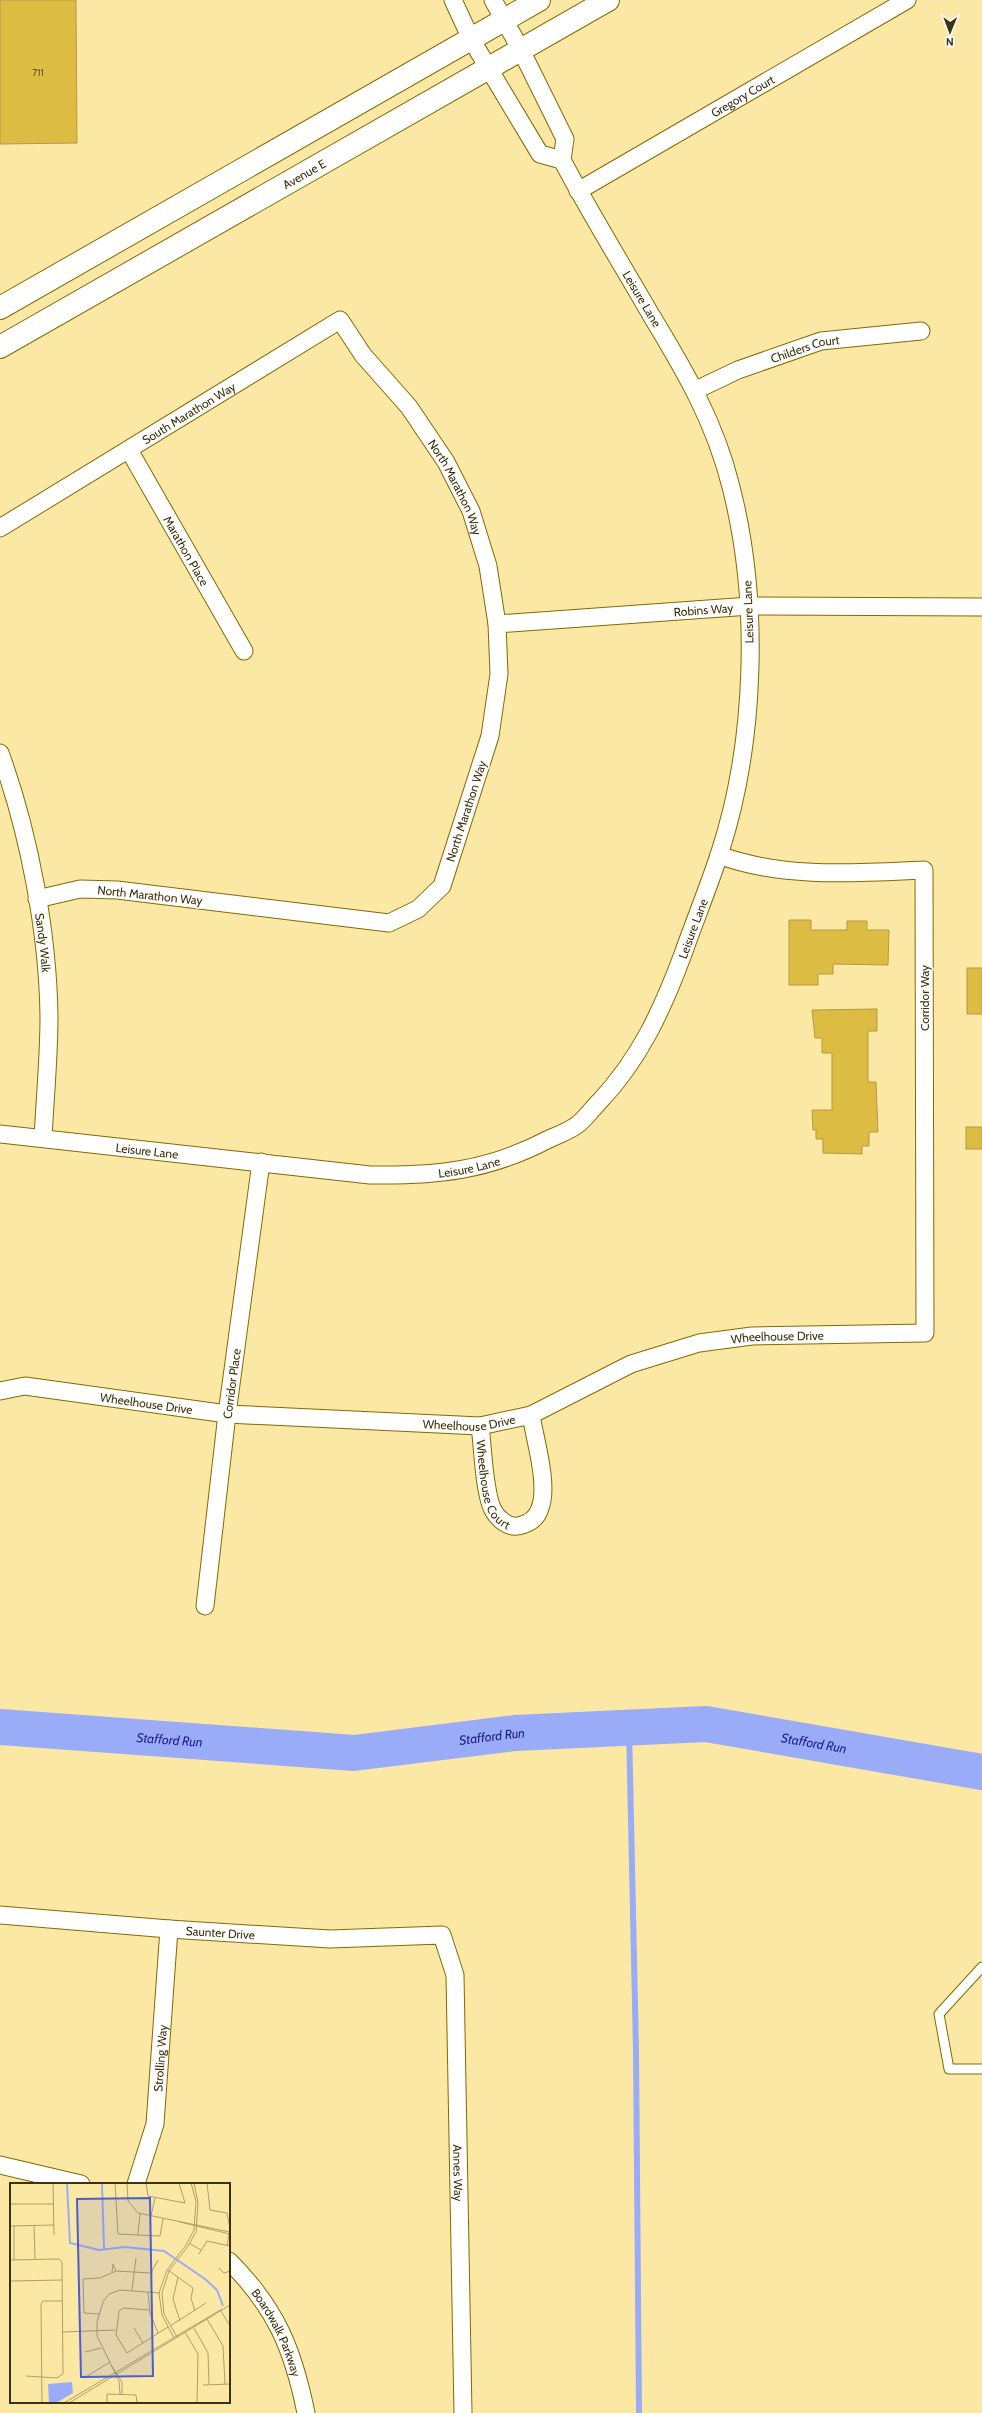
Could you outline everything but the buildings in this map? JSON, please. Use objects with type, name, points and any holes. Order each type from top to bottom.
[{"type":"street","points":[[453,0],[470,39],[540,154],[562,160],[565,139],[521,50],[493,0]]},
{"type":"street","points":[[0,308],[539,0]]},
{"type":"street","name":"Avenue E","points":[[0,346],[608,0]]},
{"type":"street","name":"Gregory Court","points":[[578,191],[907,0]]},
{"type":"street","name":"Leisure Lane","points":[[0,1134],[370,1175],[424,1175],[491,1164],[535,1147],[578,1124],[608,1093],[640,1050],[663,1006],[719,855],[743,745],[749,689],[750,606],[743,547],[731,486],[714,433],[696,390],[578,191],[562,160]]},
{"type":"street","name":"South Marathon Way","points":[[0,528],[340,320],[363,355]]},
{"type":"street","name":"Childers Court","points":[[696,390],[744,368],[821,341],[920,331]]},
{"type":"street","name":"North Marathon Way","points":[[37,898],[80,889],[117,890],[389,923],[418,909],[442,886],[490,736],[499,674],[497,624],[488,566],[471,511],[446,462],[409,407],[363,355]]},
{"type":"street","name":"Marathon Place","points":[[129,450],[244,652]]},
{"type":"street","name":"Robins Way","points":[[497,624],[750,606],[982,607]]},
{"type":"street","name":"Sandy Walk","points":[[0,753],[27,847],[37,898],[49,1017],[42,1138]]},
{"type":"street","name":"Corridor Way","points":[[719,855],[745,864],[780,870],[880,872],[924,870],[925,1333]]},
{"type":"street","name":"Corridor Place","points":[[205,1606],[227,1414],[261,1162]]},
{"type":"street","name":"Wheelhouse Drive","points":[[0,1391],[25,1386],[227,1414],[480,1426],[531,1415],[631,1364],[700,1344],[752,1336],[821,1333],[925,1333]]},
{"type":"street","name":"Wheelhouse Court","points":[[480,1426],[488,1491],[493,1510],[502,1522],[515,1526],[530,1523],[540,1509],[543,1488],[531,1415]]},
{"type":"street","name":"Saunter Drive","points":[[0,1915],[169,1929],[330,1939],[442,1935]]},
{"type":"street","name":"Strolling Way","points":[[136,2183],[156,2124],[169,1929]]},
{"type":"street","name":"Annes Way","points":[[442,1935],[455,1975],[463,2413]]},
{"type":"street","points":[[0,2165],[77,2183]]},
{"type":"street","name":"Boardwalk Parkway","points":[[230,2262],[250,2282],[280,2326],[298,2372],[306,2413]]},
{"type":"lane","points":[[982,1967],[939,2014],[949,2069],[982,2069]]},
{"type":"waterway","name":"Stafford Run","points":[[0,1727],[354,1753],[515,1733],[706,1724],[982,1772]]},
{"type":"waterway","points":[[629,1728],[636,2050],[639,2413]]}]
